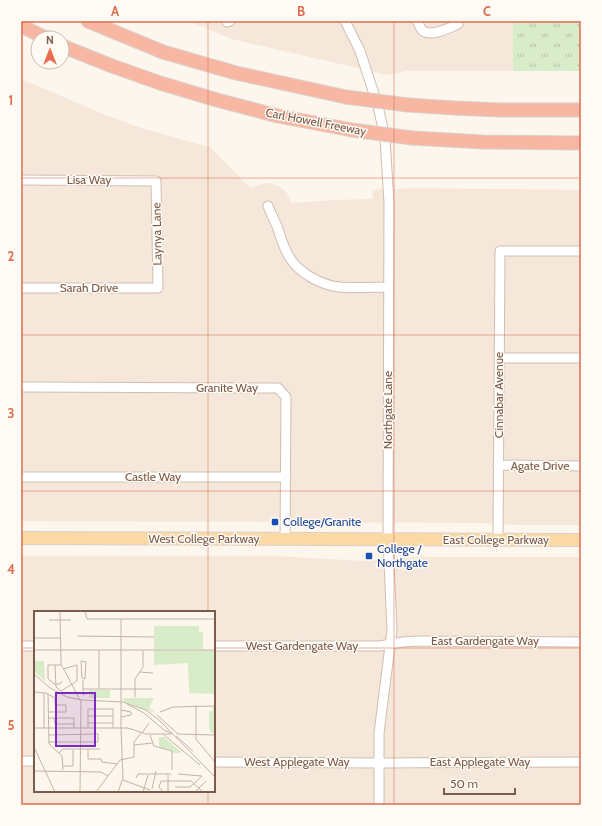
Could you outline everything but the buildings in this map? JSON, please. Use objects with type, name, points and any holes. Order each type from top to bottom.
[{"type":"highway","points":[[88,21],[163,52],[236,73],[346,97],[408,105],[454,108],[500,110],[581,110]]},
{"type":"highway","name":"Carl Howell Freeway","points":[[70,49],[160,83],[217,100],[278,116],[352,130],[412,138],[483,142],[581,143]]},
{"type":"main road","name":"West College Parkway","points":[[21,538],[388,540]]},
{"type":"main road","name":"East College Parkway","points":[[388,540],[581,540]]},
{"type":"street","name":"Northgate Lane","points":[[345,21],[360,51],[378,106],[385,138],[389,203],[388,540],[392,630],[379,733],[379,805]]},
{"type":"street","points":[[417,21],[422,30],[428,33],[437,32],[458,24]]},
{"type":"street","name":"Lisa Way","points":[[21,180],[156,181]]},
{"type":"street","name":"Laynya Lane","points":[[156,181],[158,288]]},
{"type":"street","points":[[268,206],[290,258],[299,269],[310,277],[337,286],[388,286]]},
{"type":"street","name":"Cinnabar Avenue","points":[[498,540],[500,251],[581,251]]},
{"type":"street","name":"Sarah Drive","points":[[21,288],[158,288]]},
{"type":"street","points":[[499,358],[581,358]]},
{"type":"street","name":"Granite Way","points":[[21,387],[278,388],[286,397],[285,540]]},
{"type":"street","name":"Agate Drive","points":[[498,466],[581,466]]},
{"type":"street","name":"Castle Way","points":[[21,477],[286,477]]},
{"type":"street","name":"East Gardengate Way","points":[[390,644],[417,641],[581,642]]},
{"type":"street","name":"West Gardengate Way","points":[[215,646],[379,646],[390,644]]},
{"type":"street","points":[[21,646],[34,646]]},
{"type":"street","points":[[21,761],[34,761]]},
{"type":"street","name":"West Applegate Way","points":[[215,762],[379,763]]},
{"type":"street","name":"East Applegate Way","points":[[379,763],[581,762]]},
{"type":"shaded area","points":[[189,21],[513,21],[513,71],[407,71],[388,75],[231,39]]},
{"type":"shaded area","points":[[21,79],[138,127],[210,147],[250,188],[261,184],[273,184],[280,187],[287,193],[291,203],[373,199],[373,190],[415,188],[581,190],[581,525],[518,525],[482,523],[21,521]]},
{"type":"shaded area","points":[[21,556],[275,556],[365,561],[419,557],[581,557],[581,805],[21,805]]},
{"type":"green space","points":[[513,21],[581,21],[581,71],[513,71]]},
{"type":"place","name":"College/Granite","points":[[275,522]]},
{"type":"place","name":"College / Northgate","points":[[369,556]]}]
